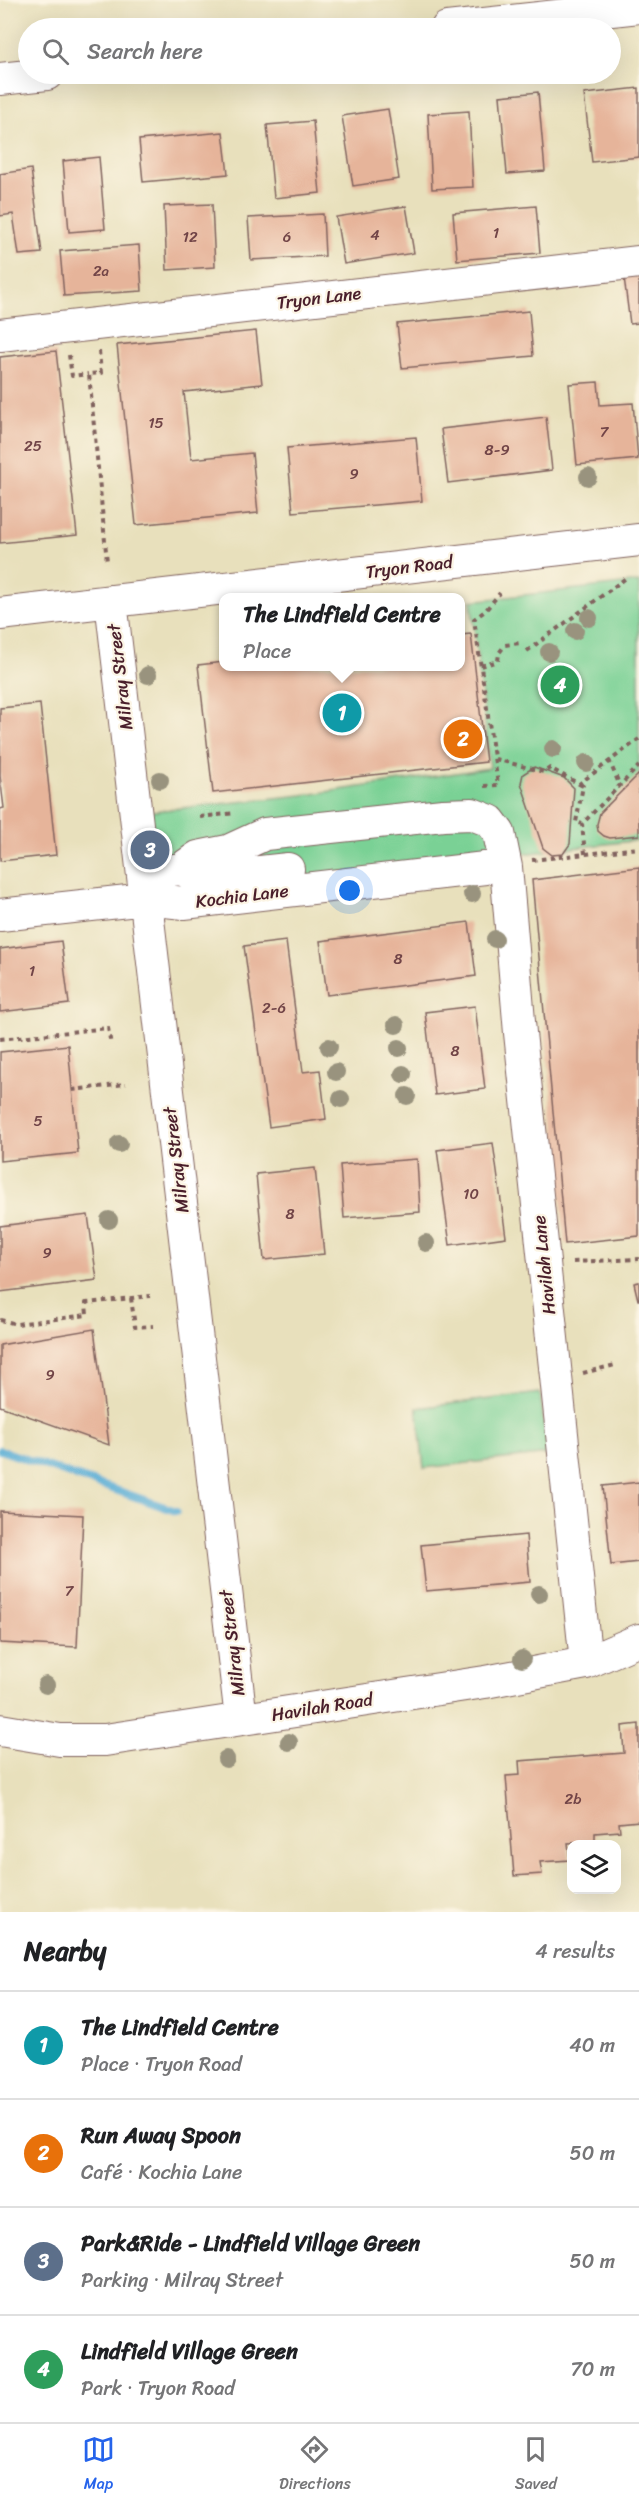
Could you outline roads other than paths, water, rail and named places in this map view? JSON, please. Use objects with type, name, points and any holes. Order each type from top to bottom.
[{"type":"street","points":[[538,18],[639,7]]},
{"type":"street","points":[[0,79],[18,77]]},
{"type":"street","name":"Tryon Lane","points":[[0,335],[639,262]]},
{"type":"street","name":"Tryon Road","points":[[0,614],[639,540]]},
{"type":"street","name":"Milray Street","points":[[111,601],[241,1719]]},
{"type":"street","name":"Havilah Lane","points":[[228,851],[265,834],[443,815],[472,814],[490,821],[499,833],[505,867],[521,1045],[586,1663]]},
{"type":"street","points":[[145,886],[181,869],[198,857],[228,851],[255,856],[432,845],[202,878],[181,869]]},
{"type":"street","name":"Kochia Lane","points":[[0,915],[145,886],[184,903],[505,867]]},
{"type":"street","name":"Havilah Road","points":[[0,1730],[60,1740],[105,1740],[484,1682],[586,1663],[639,1640]]},
{"type":"waterway","points":[[0,1450],[176,1511]]},
{"type":"place","name":"Lindfield Village Green","points":[[560,685]]},
{"type":"place","name":"The Lindfield Centre","points":[[342,713]]},
{"type":"place","name":"Run Away Spoon","points":[[463,739]]},
{"type":"place","name":"Park&Ride - Lindfield Village Green","points":[[150,850]]}]
